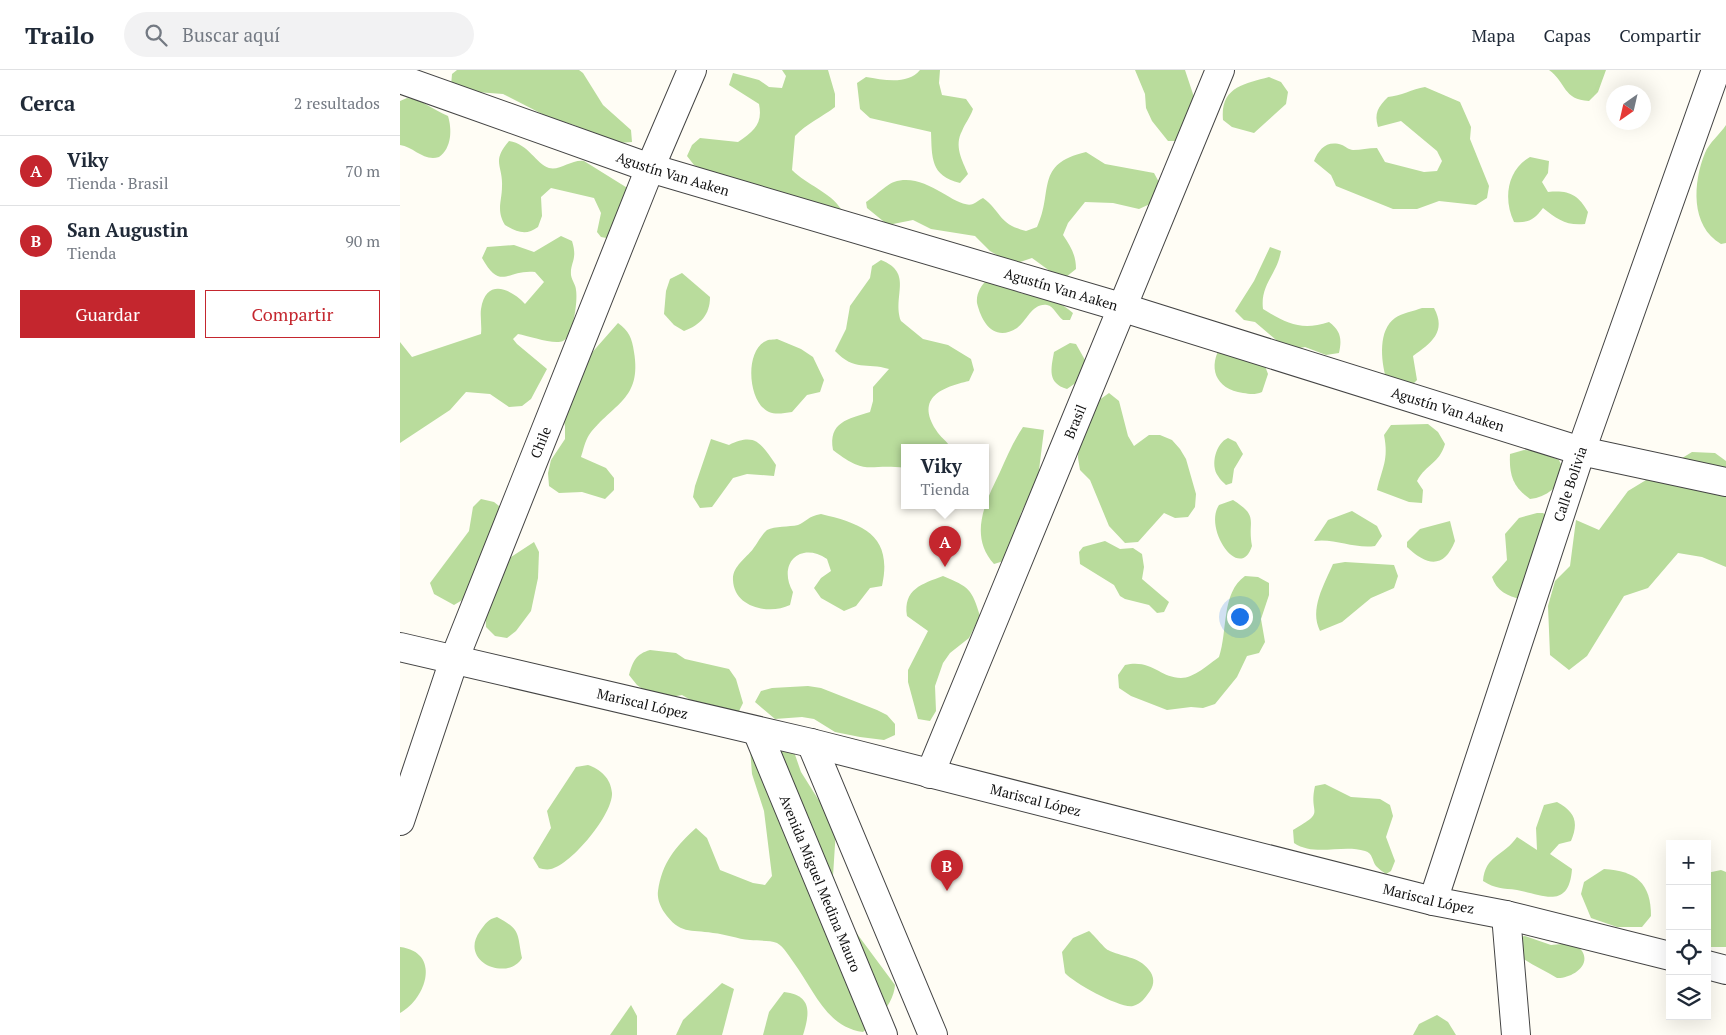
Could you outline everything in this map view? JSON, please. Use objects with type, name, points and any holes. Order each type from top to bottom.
[{"type":"street","name":"Chile","points":[[400,821],[454,660],[650,168],[692,70]]},
{"type":"street","name":"Brasil","points":[[930,774],[1124,308],[1220,70]]},
{"type":"street","name":"Calle Bolivia","points":[[1433,901],[1581,451],[1716,70]]},
{"type":"street","name":"Agustín Van Aaken","points":[[400,79],[650,168],[1124,308],[1581,451],[1726,482]]},
{"type":"street","name":"Mariscal López","points":[[400,647],[811,743],[1433,901],[1506,916],[1666,955]]},
{"type":"street","name":"Avenida Miguel Medina Mauro","points":[[757,731],[884,1035]]},
{"type":"street","points":[[811,743],[933,1035]]},
{"type":"street","points":[[1506,916],[1516,1035]]},
{"type":"street","points":[[1711,966],[1726,970]]},
{"type":"green space","points":[[457,70],[579,70],[583,73],[603,105],[631,130],[632,142],[619,143],[595,135],[574,125],[548,117],[503,94],[463,91],[451,86],[452,74]]},
{"type":"green space","points":[[782,70],[828,70],[835,94],[835,107],[795,136],[792,170],[825,193],[841,209],[830,213],[704,170],[694,165],[687,156],[692,145],[700,138],[738,142],[756,126],[760,117],[759,104],[729,85],[733,73],[759,80],[769,87],[782,88],[786,76]]},
{"type":"green space","points":[[920,70],[940,70],[939,83],[942,95],[966,99],[973,109],[963,128],[959,142],[960,153],[968,174],[960,183],[943,176],[938,170],[933,157],[931,132],[870,118],[860,109],[857,83],[866,77],[902,80],[915,75]]},
{"type":"green space","points":[[1135,70],[1185,70],[1199,112],[1181,141],[1168,141],[1152,121],[1146,108],[1145,94]]},
{"type":"green space","points":[[1549,70],[1606,70],[1598,92],[1589,101],[1581,100],[1569,94]]},
{"type":"green space","points":[[1269,77],[1281,82],[1288,92],[1286,104],[1254,133],[1232,127],[1223,120],[1225,100],[1230,94],[1243,85]]},
{"type":"green space","points":[[1425,87],[1460,102],[1471,127],[1470,139],[1489,186],[1487,198],[1476,205],[1439,201],[1417,209],[1393,209],[1336,186],[1331,175],[1314,161],[1321,149],[1328,145],[1337,144],[1353,150],[1377,148],[1385,162],[1424,172],[1437,171],[1442,161],[1437,151],[1401,121],[1378,127],[1376,118],[1378,110],[1388,97]]},
{"type":"green space","points":[[407,98],[423,103],[448,116],[450,127],[449,144],[439,157],[429,158],[400,145],[400,101]]},
{"type":"green space","points":[[1726,125],[1726,243],[1721,244],[1711,236],[1699,215],[1697,190],[1698,177],[1705,153]]},
{"type":"green space","points":[[509,141],[522,146],[540,163],[549,168],[557,168],[584,161],[629,189],[612,239],[601,237],[597,232],[601,213],[594,198],[551,188],[541,197],[542,216],[538,227],[534,230],[521,232],[505,225],[500,210],[502,179],[499,159],[500,154]]},
{"type":"green space","points":[[1086,152],[1105,164],[1154,173],[1160,184],[1150,204],[1139,209],[1113,203],[1085,202],[1068,223],[1063,235],[1072,251],[1076,264],[1076,269],[1066,277],[1054,274],[1032,258],[1020,262],[1007,261],[990,251],[975,236],[931,229],[913,220],[888,225],[867,208],[866,202],[884,188],[891,183],[906,180],[929,186],[958,202],[966,204],[973,204],[983,198],[1010,225],[1026,231],[1037,227],[1042,214],[1048,180],[1052,172],[1059,164],[1070,157]]},
{"type":"green space","points":[[1530,157],[1549,161],[1548,173],[1542,182],[1548,192],[1567,193],[1576,197],[1588,212],[1585,224],[1567,223],[1543,208],[1530,220],[1514,222],[1509,204],[1509,186],[1516,169]]},
{"type":"green space","points":[[561,236],[572,241],[574,247],[571,275],[576,288],[576,302],[570,332],[567,338],[559,342],[518,334],[513,339],[547,369],[531,399],[522,406],[509,407],[490,394],[466,392],[450,410],[400,443],[400,342],[412,357],[481,334],[481,309],[488,293],[499,289],[506,290],[525,304],[544,282],[535,272],[518,273],[505,277],[494,274],[482,258],[487,247],[514,245],[534,252]]},
{"type":"green space","points":[[1270,247],[1281,251],[1276,267],[1266,286],[1263,309],[1287,322],[1303,326],[1329,322],[1340,336],[1339,353],[1326,355],[1305,347],[1294,349],[1282,345],[1255,322],[1244,320],[1235,311],[1254,281]]},
{"type":"green space","points":[[881,260],[891,265],[897,272],[900,286],[899,312],[901,321],[923,339],[948,345],[971,359],[974,370],[969,381],[942,390],[930,402],[930,419],[949,444],[901,444],[901,468],[861,466],[854,464],[833,450],[832,441],[837,428],[847,420],[870,412],[873,401],[873,387],[889,369],[849,362],[835,351],[846,329],[850,306],[870,278],[872,266]]},
{"type":"green space","points":[[682,273],[710,297],[708,309],[703,318],[695,326],[684,331],[674,325],[664,314],[666,291],[670,279]]},
{"type":"green space","points":[[988,279],[1005,282],[1022,294],[1053,299],[1073,313],[1070,320],[1063,320],[1052,307],[1042,305],[1037,307],[1017,328],[1009,332],[996,332],[982,318],[977,303],[977,296]]},
{"type":"green space","points":[[1422,308],[1434,308],[1438,316],[1438,330],[1431,341],[1413,356],[1417,380],[1408,389],[1386,378],[1382,354],[1383,338],[1390,323],[1395,318]]},
{"type":"green space","points":[[618,323],[625,329],[632,343],[635,368],[634,381],[624,400],[589,435],[581,457],[606,468],[614,478],[614,490],[605,499],[582,492],[559,493],[549,486],[548,473],[551,460],[565,439],[565,426],[562,414],[567,381]]},
{"type":"green space","points":[[777,339],[801,349],[813,357],[824,380],[820,392],[807,395],[792,412],[777,414],[769,412],[762,407],[757,399],[751,377],[754,355],[759,347],[767,340]]},
{"type":"green space","points":[[1070,343],[1076,344],[1085,360],[1077,382],[1067,389],[1056,383],[1053,379],[1052,370],[1054,352]]},
{"type":"green space","points":[[1222,344],[1262,358],[1268,374],[1262,392],[1250,394],[1233,391],[1220,382],[1216,376],[1215,361]]},
{"type":"green space","points":[[1109,393],[1119,401],[1128,436],[1134,446],[1149,435],[1160,435],[1172,440],[1180,449],[1186,459],[1196,494],[1195,507],[1188,517],[1175,518],[1164,513],[1138,542],[1125,543],[1109,526],[1090,480],[1080,470],[1078,458],[1079,431],[1088,408]]},
{"type":"green space","points":[[1428,424],[1438,432],[1445,444],[1440,456],[1425,470],[1417,481],[1423,490],[1422,503],[1409,502],[1377,490],[1386,451],[1384,435],[1391,425]]},
{"type":"green space","points":[[1023,427],[1044,430],[1038,478],[1021,513],[1007,560],[994,564],[986,553],[982,541],[982,518],[984,509],[989,509],[989,497],[1016,438]]},
{"type":"green space","points":[[1228,438],[1236,442],[1243,454],[1234,469],[1232,483],[1226,485],[1216,471],[1214,460],[1220,444]]},
{"type":"green space","points":[[711,439],[729,445],[746,440],[757,442],[776,465],[774,476],[747,474],[733,478],[712,507],[700,508],[693,497]]},
{"type":"green space","points":[[1524,450],[1536,451],[1559,460],[1564,471],[1559,482],[1552,490],[1536,498],[1530,499],[1524,494],[1516,485],[1511,474],[1510,454]]},
{"type":"green space","points":[[1692,452],[1715,453],[1726,461],[1726,567],[1702,557],[1678,553],[1648,588],[1624,596],[1587,656],[1569,670],[1550,655],[1548,606],[1555,581],[1570,566],[1576,520],[1599,530],[1628,491]]},
{"type":"green space","points":[[481,499],[494,502],[504,510],[464,599],[454,605],[434,594],[430,583],[469,531],[473,507]]},
{"type":"green space","points":[[1233,500],[1247,511],[1251,520],[1252,546],[1246,556],[1240,559],[1232,556],[1225,548],[1219,538],[1216,527],[1215,515],[1219,505]]},
{"type":"green space","points":[[1352,511],[1377,526],[1382,536],[1375,546],[1367,547],[1322,540],[1314,541],[1328,520]]},
{"type":"green space","points":[[1543,513],[1553,520],[1521,599],[1516,598],[1507,595],[1496,586],[1492,577],[1507,560],[1505,534],[1519,518]]},
{"type":"green space","points":[[821,514],[850,522],[872,535],[879,544],[883,555],[882,586],[870,588],[856,606],[844,611],[821,598],[814,588],[821,578],[831,571],[827,559],[817,554],[800,554],[794,558],[788,572],[793,592],[790,605],[782,608],[763,609],[746,603],[735,590],[733,575],[740,563],[765,532],[774,528],[798,525],[813,516]]},
{"type":"green space","points":[[1450,521],[1455,541],[1451,550],[1440,560],[1428,561],[1407,547],[1407,542],[1420,529]]},
{"type":"green space","points":[[1105,541],[1120,549],[1133,548],[1142,554],[1144,567],[1142,579],[1169,602],[1164,612],[1157,613],[1149,605],[1125,599],[1120,596],[1114,585],[1080,564],[1079,552],[1083,547]]},
{"type":"green space","points":[[534,542],[539,552],[538,578],[531,611],[516,631],[507,638],[495,636],[486,627],[485,602],[505,561]]},
{"type":"green space","points":[[1345,562],[1394,565],[1398,576],[1394,588],[1371,598],[1342,622],[1320,631],[1316,614],[1319,597],[1333,564]]},
{"type":"green space","points":[[943,576],[964,586],[972,594],[980,616],[969,638],[950,653],[943,663],[935,686],[936,711],[930,721],[918,719],[908,682],[908,670],[928,631],[907,616],[907,607],[908,599],[916,589]]},
{"type":"green space","points":[[1245,576],[1258,577],[1269,583],[1269,595],[1261,619],[1265,642],[1259,653],[1247,656],[1237,677],[1215,704],[1203,708],[1191,707],[1167,710],[1131,696],[1119,688],[1118,675],[1125,665],[1142,664],[1167,675],[1181,678],[1196,673],[1219,657],[1226,613],[1232,592],[1237,583]]},
{"type":"green space","points":[[650,650],[676,653],[685,659],[729,669],[736,679],[743,703],[738,713],[715,714],[682,695],[671,697],[647,692],[637,685],[629,675],[632,666],[638,656]]},
{"type":"green space","points":[[808,686],[821,688],[887,715],[895,724],[895,735],[884,740],[860,737],[835,732],[814,719],[802,717],[775,719],[755,702],[761,691],[772,688]]},
{"type":"green space","points":[[792,746],[801,772],[818,799],[828,807],[836,829],[833,876],[850,920],[855,931],[895,985],[892,998],[884,1011],[863,1032],[850,1029],[830,1015],[786,952],[777,943],[680,928],[664,912],[658,899],[660,881],[666,864],[676,849],[696,828],[707,838],[720,870],[753,883],[765,885],[772,876],[764,811],[752,774],[750,748]]},
{"type":"green space","points":[[588,765],[601,772],[610,783],[611,802],[606,813],[590,837],[570,858],[551,869],[539,868],[533,858],[551,828],[547,811],[576,767]]},
{"type":"green space","points":[[1325,784],[1351,797],[1380,799],[1390,805],[1393,816],[1386,837],[1395,861],[1391,871],[1386,874],[1376,866],[1370,853],[1365,851],[1356,849],[1311,849],[1294,843],[1293,830],[1304,824],[1313,815],[1315,786]]},
{"type":"green space","points":[[1557,802],[1568,810],[1575,823],[1571,841],[1559,844],[1550,854],[1572,869],[1570,882],[1566,890],[1560,895],[1553,897],[1495,887],[1483,881],[1487,866],[1517,837],[1537,850],[1536,828],[1544,805]]},
{"type":"green space","points":[[1604,869],[1615,870],[1633,876],[1645,887],[1651,916],[1642,927],[1617,927],[1591,918],[1581,894],[1584,882]]},
{"type":"green space","points":[[1721,870],[1726,872],[1726,947],[1711,947],[1711,872]]},
{"type":"green space","points":[[497,917],[510,925],[517,933],[522,958],[515,965],[506,968],[488,965],[475,952],[475,942],[480,931],[489,920]]},
{"type":"green space","points":[[1089,931],[1107,949],[1140,962],[1151,972],[1153,986],[1145,998],[1138,1004],[1127,1006],[1109,1000],[1087,989],[1065,973],[1062,952],[1073,938]]},
{"type":"green space","points":[[1525,936],[1551,945],[1573,943],[1582,951],[1584,962],[1582,967],[1573,974],[1557,978],[1517,954],[1519,937]]},
{"type":"green space","points":[[400,947],[413,951],[421,957],[425,966],[426,976],[423,987],[417,997],[400,1013]]},
{"type":"green space","points":[[722,983],[734,989],[722,1035],[676,1035],[683,1020]]},
{"type":"green space","points":[[784,992],[800,997],[807,1006],[807,1019],[803,1035],[763,1035],[769,1012]]},
{"type":"green space","points":[[631,1005],[637,1016],[637,1035],[610,1035]]},
{"type":"green space","points":[[1437,1015],[1448,1022],[1456,1035],[1413,1035],[1419,1024]]},
{"type":"place","name":"Viky","points":[[945,567]]},
{"type":"place","name":"San Augustin","points":[[947,891]]}]
